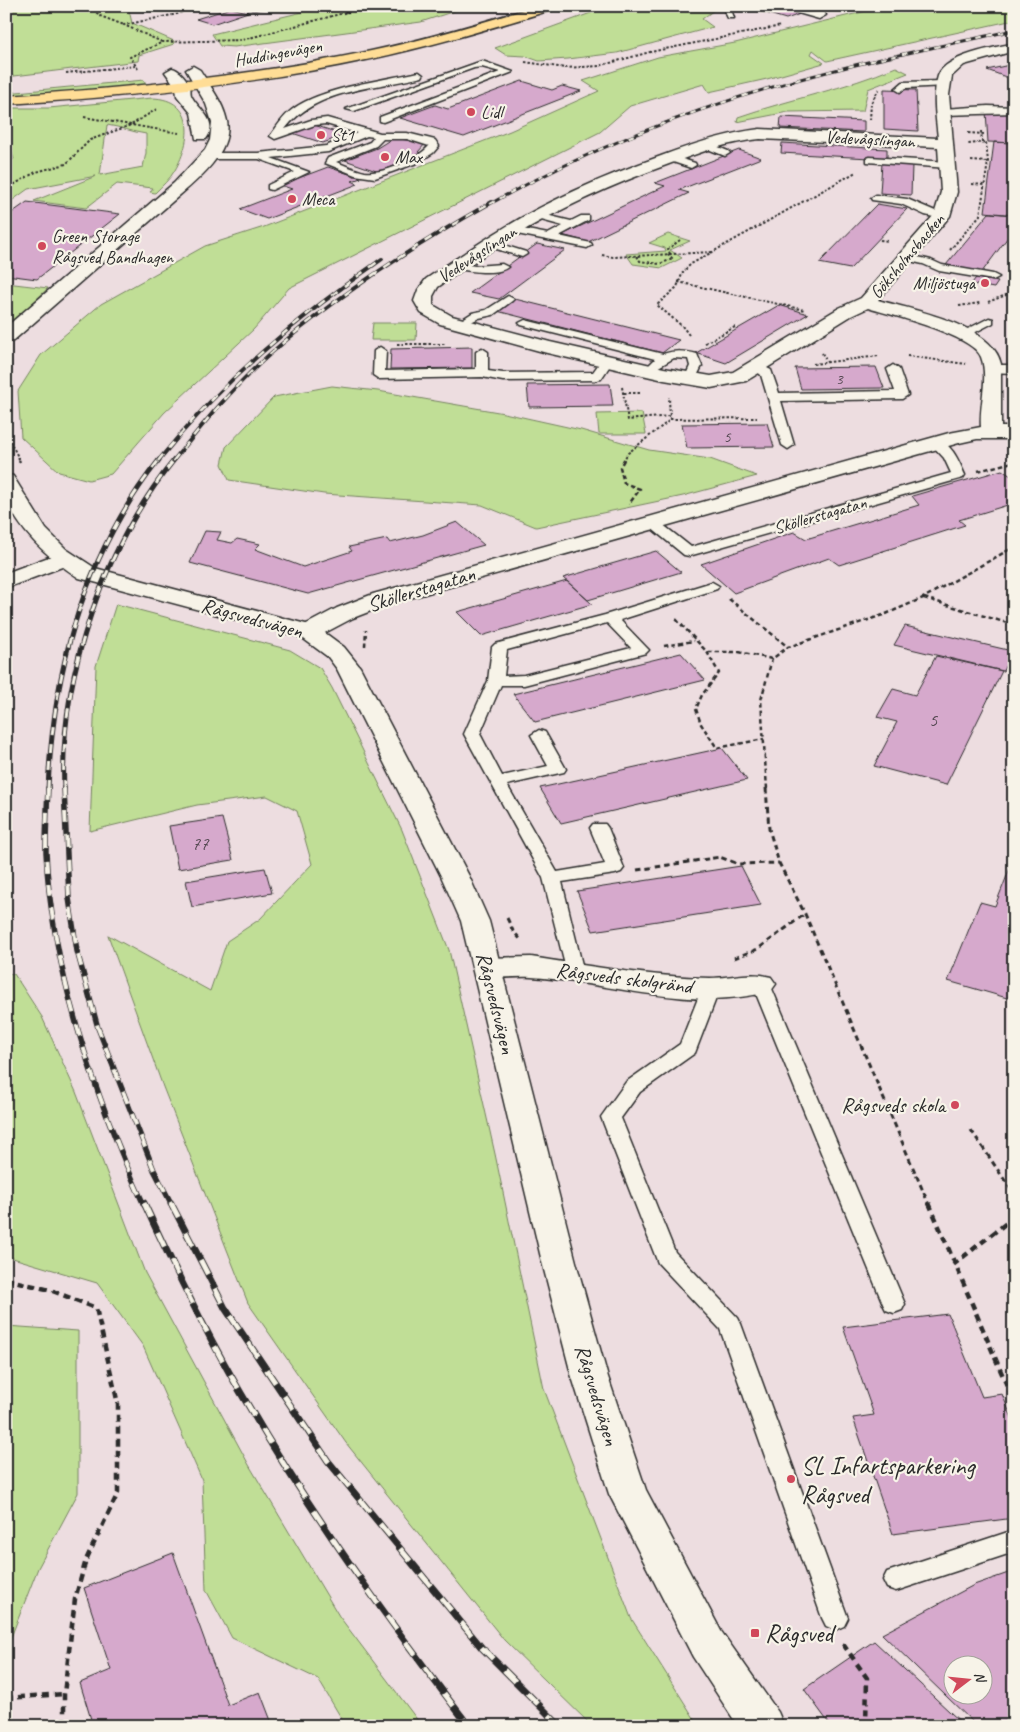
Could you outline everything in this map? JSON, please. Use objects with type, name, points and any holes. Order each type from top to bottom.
[{"type":"main road","points":[[411,32],[508,6]]},
{"type":"main road","name":"Huddingevägen","points":[[6,100],[183,87],[372,55],[441,38],[550,6]]},
{"type":"main road","name":"Huddingevägen","points":[[6,86],[105,78],[137,72],[172,72],[228,65]]},
{"type":"street","points":[[789,6],[819,15]]},
{"type":"street","points":[[942,84],[945,75],[959,62],[1014,47]]},
{"type":"street","points":[[6,336],[156,208],[208,156],[218,140],[219,124],[202,84],[193,70]]},
{"type":"street","points":[[172,72],[183,87],[184,96],[198,112],[202,124],[201,140],[208,156]]},
{"type":"street","name":"Göksholmsbacken","points":[[942,84],[944,112],[956,163],[948,201],[942,216],[904,257],[867,302],[964,334],[974,338],[987,348],[991,357],[990,417],[992,432]]},
{"type":"street","name":"Vedevågslingan","points":[[867,302],[845,312],[739,377],[711,382],[690,380],[659,368],[602,368],[469,320],[430,313],[424,307],[423,294],[432,283],[512,230],[538,216],[626,174],[706,145],[740,136],[760,134],[953,144]]},
{"type":"street","name":"Sköllerstagatan","points":[[308,632],[345,613],[381,599],[937,444],[963,435],[992,432],[1014,433]]},
{"type":"street","name":"Rågsvedsvägen","points":[[6,480],[34,531],[62,559],[87,573],[120,584],[308,632],[336,652],[348,667],[455,876],[475,921],[559,1262],[590,1374],[628,1494],[707,1644],[763,1726]]},
{"type":"street","points":[[6,581],[62,559]]},
{"type":"street","name":"Rågsveds skolgränd","points":[[488,968],[532,967],[634,982],[711,988],[761,984]]},
{"type":"lane","points":[[726,6],[731,16]]},
{"type":"lane","points":[[258,156],[296,111],[341,93],[436,71],[482,64],[509,72],[375,117]]},
{"type":"lane","points":[[344,107],[472,66]]},
{"type":"lane","points":[[900,89],[903,84],[942,84]]},
{"type":"lane","points":[[322,100],[440,138]]},
{"type":"lane","points":[[944,112],[988,109],[1014,110]]},
{"type":"lane","points":[[274,136],[314,122],[327,121],[380,136],[415,137],[432,142],[434,146],[429,154],[380,174],[365,175],[329,162],[373,144],[380,136]]},
{"type":"lane","points":[[208,156],[258,156],[328,149],[366,133]]},
{"type":"lane","points":[[706,145],[725,153]]},
{"type":"lane","points":[[900,150],[901,162]]},
{"type":"lane","points":[[258,156],[304,172],[272,187]]},
{"type":"lane","points":[[670,158],[691,165]]},
{"type":"lane","points":[[870,160],[956,163]]},
{"type":"lane","points":[[876,198],[902,200],[928,213],[942,216]]},
{"type":"lane","points":[[538,216],[572,225]]},
{"type":"lane","points":[[551,240],[585,218]]},
{"type":"lane","points":[[512,230],[551,240],[587,245]]},
{"type":"lane","points":[[491,244],[522,254]]},
{"type":"lane","points":[[904,257],[927,262],[939,268],[993,277]]},
{"type":"lane","points":[[458,266],[475,268],[502,267]]},
{"type":"lane","points":[[469,320],[480,306],[490,299]]},
{"type":"lane","points":[[469,320],[490,313],[508,300]]},
{"type":"lane","points":[[964,334],[989,321]]},
{"type":"lane","points":[[525,323],[659,368],[674,354],[693,351],[696,366],[690,380]]},
{"type":"lane","points":[[380,351],[379,375],[482,373],[503,377],[602,368]]},
{"type":"lane","points":[[482,352],[482,373]]},
{"type":"lane","points":[[757,367],[767,373],[788,445]]},
{"type":"lane","points":[[991,368],[1014,369]]},
{"type":"lane","points":[[774,397],[902,395],[892,369]]},
{"type":"lane","points":[[937,444],[950,456],[958,476]]},
{"type":"lane","name":"Sköllerstagatan","points":[[652,523],[689,552],[958,476]]},
{"type":"lane","points":[[575,973],[552,878],[472,734],[486,697],[496,681],[500,647],[610,618],[712,586]]},
{"type":"lane","points":[[496,681],[524,680],[641,650],[610,618]]},
{"type":"lane","points":[[497,782],[558,769],[539,735]]},
{"type":"lane","points":[[552,878],[615,868],[599,828]]},
{"type":"lane","points":[[761,984],[894,1304]]},
{"type":"lane","points":[[711,988],[688,1048],[633,1087],[611,1117],[666,1257],[730,1324],[835,1618]]},
{"type":"lane","points":[[896,1580],[1014,1541]]},
{"type":"path","points":[[90,6],[94,12],[105,19],[163,42]]},
{"type":"path","points":[[124,25],[177,14],[197,6]]},
{"type":"path","points":[[137,72],[130,57],[163,42],[242,40],[370,6]]},
{"type":"path","points":[[520,61],[565,68],[599,66],[650,52],[769,29],[849,6]]},
{"type":"path","points":[[6,189],[36,172],[66,164],[90,140],[132,125],[156,112],[160,104]]},
{"type":"path","points":[[76,116],[181,133]]},
{"type":"path","points":[[966,133],[984,134]]},
{"type":"path","points":[[944,256],[980,215],[989,162],[986,142],[953,144]]},
{"type":"path","points":[[735,328],[693,351],[687,330],[661,311],[657,305],[678,282],[682,272],[691,264],[773,222],[803,201],[863,168],[870,160]]},
{"type":"path","points":[[956,163],[989,162]]},
{"type":"path","points":[[972,184],[984,185]]},
{"type":"path","points":[[971,214],[980,215]]},
{"type":"path","points":[[963,228],[968,229]]},
{"type":"path","points":[[637,256],[640,261],[659,264],[673,259],[668,249],[680,240]]},
{"type":"path","points":[[613,257],[713,252]]},
{"type":"path","points":[[678,282],[780,304]]},
{"type":"path","points":[[919,319],[952,307],[987,302],[1014,292]]},
{"type":"path","points":[[380,351],[389,348],[390,344],[448,344]]},
{"type":"path","points":[[826,360],[828,364]]},
{"type":"path","points":[[602,368],[610,381],[621,381],[628,420],[780,417]]},
{"type":"path","points":[[659,368],[670,418]]},
{"type":"path","points":[[626,506],[633,501],[640,489],[624,483],[620,467],[628,453],[670,418]]},
{"type":"path","points":[[6,433],[25,469]]},
{"type":"path","points":[[958,476],[1013,462]]},
{"type":"path","points":[[1014,547],[923,598],[886,614],[788,647],[772,659],[761,700],[769,829],[779,863],[805,914],[953,1265],[1014,1402]]},
{"type":"path","points":[[923,598],[1014,625]]},
{"type":"path","points":[[665,601],[679,624],[694,641],[708,652],[719,673],[696,702],[696,716],[716,748],[764,739]]},
{"type":"path","points":[[641,650],[694,641]]},
{"type":"path","points":[[708,652],[739,652],[772,659]]},
{"type":"path","points":[[615,868],[638,870],[720,856],[738,864],[779,863]]},
{"type":"path","points":[[731,959],[758,949],[805,914]]},
{"type":"path","points":[[970,1130],[1014,1194]]},
{"type":"path","points":[[953,1265],[1014,1217]]},
{"type":"path","points":[[6,1279],[50,1290],[96,1308],[118,1404],[118,1493],[86,1560],[74,1599],[64,1694],[64,1726]]},
{"type":"path","points":[[835,1618],[844,1648],[867,1678],[866,1726]]},
{"type":"path","points":[[6,1698],[64,1694]]},
{"type":"green space","points":[[6,6],[128,6],[132,23],[174,41],[174,44],[139,55],[138,61],[6,77]]},
{"type":"green space","points":[[327,6],[470,6],[421,22],[234,47],[220,46],[212,34]]},
{"type":"green space","points":[[610,6],[706,6],[714,10],[702,19],[713,27],[617,53],[568,59],[539,61],[525,56],[506,55],[495,48]]},
{"type":"green space","points":[[887,6],[1014,6],[1014,20],[827,61],[813,50],[811,54],[824,63],[767,79],[709,92],[704,84],[630,106],[600,132],[289,288],[254,329],[164,413],[111,474],[89,480],[59,472],[21,437],[18,391],[41,355],[101,304],[205,246],[264,227],[510,131],[599,91],[583,81],[658,57],[735,43]]},
{"type":"green space","points":[[896,67],[908,73],[868,89],[863,111],[788,112],[737,122],[738,117],[857,82]]},
{"type":"green space","points":[[144,80],[148,87],[6,97],[6,93]]},
{"type":"green space","points":[[152,98],[166,100],[177,106],[183,114],[186,124],[187,135],[181,159],[173,173],[155,193],[150,192],[153,188],[117,184],[86,208],[34,201],[96,176],[28,189],[6,205],[6,162],[14,159],[6,135],[6,108],[49,108]],"holes":[[[107,125],[146,134],[146,153],[143,167],[100,175]]]},
{"type":"green space","points":[[668,234],[690,241],[670,250],[682,258],[662,268],[633,264],[626,254],[666,251],[665,248],[649,243]]},
{"type":"green space","points":[[6,283],[48,288],[6,329]]},
{"type":"green space","points":[[373,323],[417,323],[416,340],[371,340]]},
{"type":"green space","points":[[332,386],[378,391],[504,413],[581,430],[649,450],[710,459],[757,476],[683,496],[536,527],[482,505],[324,494],[229,480],[222,464],[226,447],[274,397]]},
{"type":"green space","points":[[642,413],[646,434],[599,434],[597,414]]},
{"type":"green space","points":[[116,604],[290,650],[320,668],[332,688],[402,830],[449,950],[495,1154],[544,1389],[631,1618],[699,1726],[592,1726],[504,1640],[346,1443],[248,1303],[163,1087],[108,935],[210,991],[227,941],[260,919],[312,864],[297,811],[267,796],[197,805],[90,831],[96,666]]},
{"type":"green space","points":[[6,973],[14,974],[42,1017],[76,1092],[145,1273],[249,1465],[339,1616],[422,1726],[346,1726],[318,1679],[232,1638],[206,1590],[202,1480],[143,1346],[97,1283],[6,1256]]},
{"type":"green space","points":[[6,1326],[78,1331],[78,1493],[38,1568],[6,1650]]},
{"type":"building","points":[[149,6],[170,6],[164,12],[144,11]]},
{"type":"building","points":[[244,6],[274,6],[253,11]]},
{"type":"building","points":[[742,6],[778,6],[803,13],[786,19]]},
{"type":"building","points":[[231,8],[248,12],[212,24],[196,19]]},
{"type":"building","points":[[1014,64],[1014,80],[987,70]]},
{"type":"building","name":"Lidl","points":[[522,81],[552,90],[562,86],[581,91],[464,137],[400,118],[435,105],[448,109]]},
{"type":"building","points":[[884,89],[916,90],[918,131],[884,129]]},
{"type":"building","points":[[986,111],[1014,112],[1014,143],[988,142]]},
{"type":"building","points":[[781,117],[864,121],[864,132],[780,128]]},
{"type":"building","points":[[314,125],[345,135],[323,143],[292,133]]},
{"type":"building","name":"Max","points":[[393,138],[426,143],[418,152],[425,154],[379,172],[345,160],[377,148]]},
{"type":"building","points":[[994,142],[1014,143],[1014,215],[985,212]]},
{"type":"building","points":[[782,143],[887,149],[887,159],[781,153]]},
{"type":"building","points":[[739,150],[761,158],[679,190],[689,193],[588,242],[562,235],[665,186],[655,183]]},
{"type":"building","points":[[882,163],[912,165],[911,195],[880,193]]},
{"type":"building","name":"Meca","points":[[328,167],[361,178],[352,181],[358,184],[267,219],[240,209],[292,189],[280,185]]},
{"type":"building","name":"Green Storage Rågsved Bandhagen","points":[[27,202],[120,214],[37,279],[6,275],[6,217]]},
{"type":"building","points":[[877,204],[907,209],[850,269],[819,263]]},
{"type":"building","points":[[989,213],[1014,215],[1014,229],[982,272],[946,265]]},
{"type":"building","points":[[537,244],[565,250],[499,299],[470,293]]},
{"type":"building","name":"Miljöstuga","points":[[976,278],[998,282],[994,288],[971,284]]},
{"type":"building","points":[[515,299],[679,340],[662,353],[497,311]]},
{"type":"building","points":[[779,305],[808,314],[726,363],[696,353]]},
{"type":"building","points":[[472,347],[472,368],[390,369],[391,349]]},
{"type":"building","points":[[876,367],[884,388],[801,389],[795,368]]},
{"type":"building","points":[[610,384],[613,406],[529,407],[527,385]]},
{"type":"building","points":[[767,423],[774,447],[687,448],[682,424]]},
{"type":"building","points":[[1002,470],[1014,478],[1014,503],[959,520],[965,525],[839,565],[829,558],[734,593],[701,564],[794,532],[806,539],[919,505],[912,496]]},
{"type":"building","points":[[457,522],[484,545],[308,594],[190,563],[205,531],[221,532],[217,540],[232,543],[237,539],[260,544],[255,549],[303,567],[352,551],[349,547],[387,539],[390,543],[423,535]]},
{"type":"building","points":[[656,551],[681,572],[588,600],[563,578]]},
{"type":"building","points":[[567,581],[592,604],[481,636],[457,612]]},
{"type":"building","points":[[905,626],[1012,651],[1003,671],[894,645]]},
{"type":"building","points":[[681,653],[705,680],[535,722],[513,694]]},
{"type":"building","points":[[936,656],[1002,671],[946,785],[874,766],[897,722],[877,717],[893,689],[915,695]]},
{"type":"building","points":[[722,748],[747,780],[561,823],[540,788]]},
{"type":"building","points":[[222,818],[233,860],[178,869],[169,826]]},
{"type":"building","points":[[1014,858],[1014,1000],[948,981],[980,902],[995,906]]},
{"type":"building","points":[[741,866],[761,905],[593,931],[577,891]]},
{"type":"building","points":[[265,868],[272,893],[192,907],[186,881]]},
{"type":"building","points":[[948,1314],[982,1397],[1002,1394],[1014,1423],[1014,1518],[893,1534],[853,1418],[874,1415],[843,1327]]},
{"type":"building","points":[[173,1553],[228,1705],[260,1692],[273,1726],[93,1726],[80,1683],[111,1670],[84,1588]]},
{"type":"building","points":[[1014,1571],[1014,1726],[977,1726],[954,1704],[992,1704],[992,1654],[942,1654],[942,1692],[882,1634],[974,1585]]},
{"type":"building","points":[[874,1641],[965,1726],[831,1726],[804,1689]]},
{"type":"railway","points":[[490,204],[576,160],[712,106],[758,91],[851,66],[1014,30]]},
{"type":"railway","points":[[173,461],[231,392],[296,332],[377,272],[492,202]]},
{"type":"railway","points":[[158,461],[208,404],[262,352],[291,327],[382,259]]},
{"type":"railway","points":[[48,789],[57,701],[77,616],[92,574],[111,535],[133,497],[159,460]]},
{"type":"railway","points":[[64,788],[64,746],[69,702],[78,658],[91,615],[107,572],[127,532],[149,494],[174,460]]},
{"type":"railway","points":[[48,788],[46,852],[50,896],[67,987],[93,1078],[109,1122],[144,1205]]},
{"type":"railway","points":[[64,788],[69,898],[77,951],[98,1028],[154,1170],[172,1205]]},
{"type":"railway","points":[[144,1203],[206,1331],[273,1447],[354,1569],[410,1648],[469,1726]]},
{"type":"railway","points":[[171,1203],[225,1308],[328,1461],[482,1648],[560,1726]]},
{"type":"place","name":"Lidl","points":[[471,112]]},
{"type":"place","name":"St1","points":[[321,135]]},
{"type":"place","name":"Max","points":[[385,157]]},
{"type":"place","name":"Meca","points":[[292,199]]},
{"type":"place","name":"Green Storage Rågsved Bandhagen","points":[[42,246]]},
{"type":"place","name":"Miljöstuga","points":[[985,283]]},
{"type":"place","name":"Rågsveds skola","points":[[955,1105]]},
{"type":"place","name":"SL Infartsparkering Rågsved","points":[[791,1479]]},
{"type":"place","name":"Rågsved","points":[[755,1633]]}]
